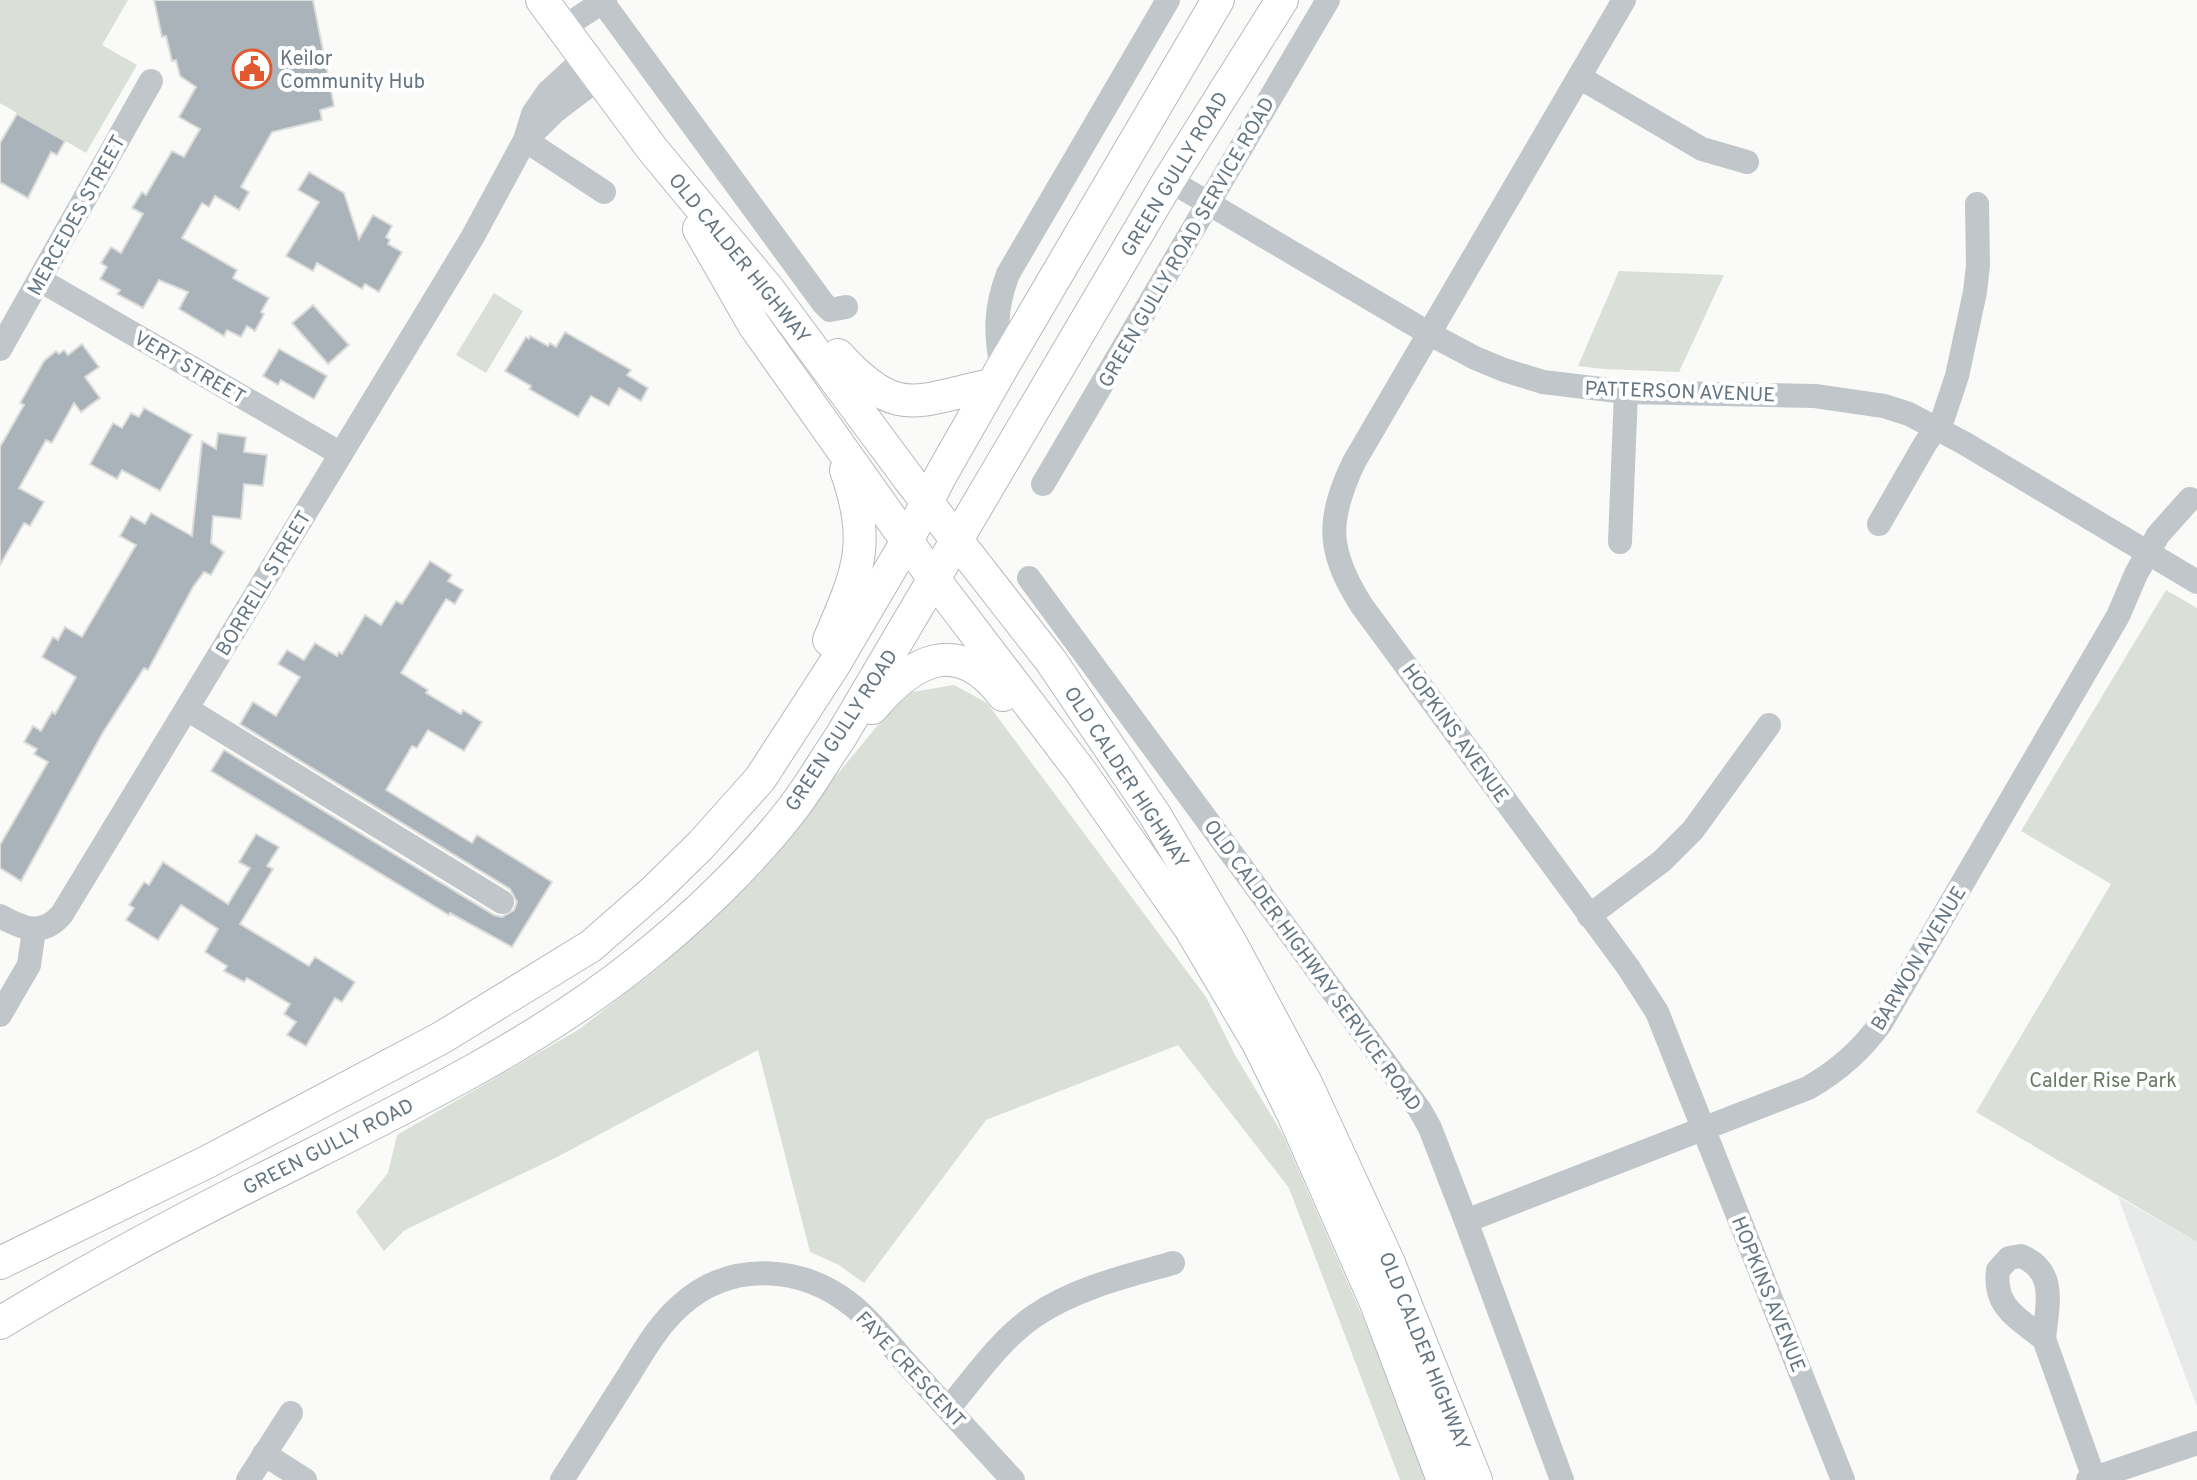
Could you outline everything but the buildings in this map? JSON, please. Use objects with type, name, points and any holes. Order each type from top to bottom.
[{"type":"main road","name":"OLD CALDER HIGHWAY","points":[[542,0],[653,150],[769,290],[1051,661],[1187,867],[1241,960],[1306,1083],[1384,1250],[1476,1480]]},
{"type":"main road","name":"GREEN GULLY ROAD","points":[[0,1263],[207,1162],[441,1038],[591,946],[700,846],[760,779],[787,739],[907,541],[997,376],[1218,0]]},
{"type":"main road","name":"GREEN GULLY ROAD","points":[[0,1323],[84,1271],[409,1106],[585,1001],[638,962],[749,858],[793,808],[815,775],[1169,180],[1282,0]]},
{"type":"main road","name":"OLD CALDER HIGHWAY","points":[[653,150],[754,325],[934,579],[1081,772],[1190,928],[1258,1043],[1293,1114],[1376,1303],[1443,1480]]},
{"type":"main road","points":[[769,290],[861,380],[887,396],[905,402],[928,400],[997,376]]},
{"type":"main road","points":[[787,739],[856,575],[859,560],[856,501],[834,439]]},
{"type":"main road","points":[[815,775],[877,702],[910,671],[943,659],[971,665],[995,685],[1074,790],[1190,928]]},
{"type":"street","points":[[563,28],[603,0],[823,303],[830,310],[846,307]]},
{"type":"street","points":[[997,376],[995,331],[1002,290],[1015,259],[1168,0]]},
{"type":"street","name":"GREEN GULLY ROAD SERVICE ROAD","points":[[1043,484],[1328,0]]},
{"type":"street","name":"HOPKINS AVENUE","points":[[1624,0],[1343,486],[1334,522],[1337,559],[1362,606],[1636,978],[1657,1012],[1843,1480]]},
{"type":"street","name":"BORRELL STREET","points":[[34,930],[45,928],[62,914],[492,203],[525,140],[592,68]]},
{"type":"street","points":[[1579,77],[1702,149],[1747,162]]},
{"type":"street","name":"MERCEDES STREET","points":[[0,349],[151,81]]},
{"type":"street","points":[[525,140],[604,192]]},
{"type":"street","name":"PATTERSON AVENUE","points":[[1169,180],[1475,358],[1543,382],[1626,392],[1774,394],[1854,400],[1884,406],[1937,428],[2197,582]]},
{"type":"street","points":[[1879,524],[1943,418],[1957,376],[1973,305],[1978,265],[1977,204]]},
{"type":"street","name":"VERT STREET","points":[[40,280],[341,454]]},
{"type":"street","points":[[1620,542],[1626,392]]},
{"type":"street","name":"BARWON AVENUE","points":[[1466,1221],[1808,1088],[1862,1048],[1881,1023],[2155,557],[2158,535],[2194,492]]},
{"type":"street","name":"OLD CALDER HIGHWAY SERVICE ROAD","points":[[1029,578],[1420,1110],[1466,1221],[1562,1480]]},
{"type":"street","points":[[187,709],[502,902]]},
{"type":"street","points":[[1589,916],[1662,861],[1686,838],[1769,725]]},
{"type":"street","points":[[0,916],[34,930],[29,965],[0,1015]]},
{"type":"street","points":[[948,1409],[995,1352],[1036,1315],[1095,1287],[1173,1263]]},
{"type":"street","name":"FAYE CRESCENT","points":[[562,1480],[659,1328],[681,1305],[700,1290],[722,1280],[767,1272],[795,1275],[830,1290],[855,1308],[1013,1480]]},
{"type":"street","points":[[2044,1339],[2091,1479],[2197,1443]]},
{"type":"street","points":[[248,1480],[291,1413]]},
{"type":"street","points":[[264,1454],[305,1480]]},
{"type":"shaded area","points":[[2118,1197],[2197,1242],[2197,1407]]},
{"type":"green space","points":[[0,0],[128,0],[102,45],[137,65],[86,153],[0,103]]},
{"type":"green space","points":[[1619,271],[1724,275],[1679,372],[1578,366]]},
{"type":"green space","points":[[494,293],[523,311],[486,373],[456,355]]},
{"type":"green space","name":"Calder Rise Park","points":[[2166,590],[2197,608],[2197,1242],[1976,1112],[2111,884],[2021,831]]},
{"type":"green space","points":[[954,685],[987,703],[1206,997],[1235,1055],[1283,1135],[1434,1480],[1400,1480],[1289,1188],[1178,1045],[986,1120],[864,1283],[839,1265],[810,1252],[758,1050],[557,1157],[405,1230],[384,1251],[356,1212],[388,1173],[397,1135],[578,1030],[661,966],[774,851],[888,713],[912,692]]},
{"type":"place","name":"Keilor Community Hub","points":[[252,69]]}]
